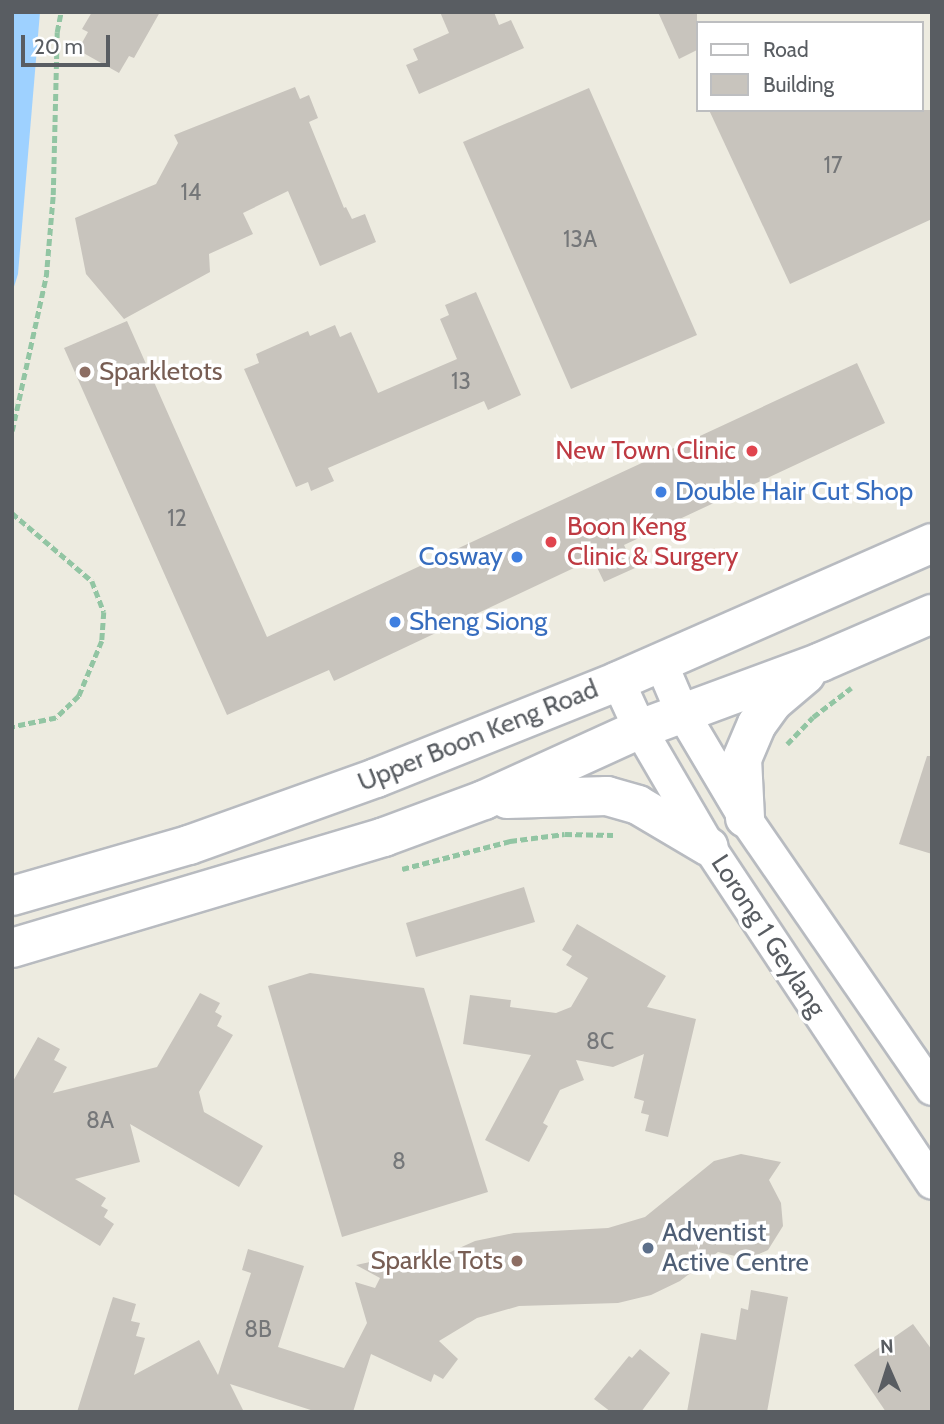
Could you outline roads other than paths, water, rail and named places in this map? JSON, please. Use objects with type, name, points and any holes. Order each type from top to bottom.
[{"type":"main road","name":"Upper Boon Keng Road","points":[[12,896],[202,841],[376,778],[661,663],[932,542]]},
{"type":"main road","points":[[12,948],[384,837],[484,800],[640,729],[821,662],[932,614]]},
{"type":"main road","points":[[744,818],[742,759],[757,724],[773,702],[821,662]]},
{"type":"main road","points":[[484,800],[607,796],[638,805],[709,847]]},
{"type":"street","name":"Lorong 1 Geylang","points":[[661,663],[682,712],[744,818],[932,1089]]},
{"type":"street","name":"Lorong 1 Geylang","points":[[618,681],[640,729],[709,847],[932,1183]]},
{"type":"water","points":[[12,12],[40,12],[18,274],[12,293]]},
{"type":"place","name":"Sparkletots","points":[[85,372]]},
{"type":"place","name":"New Town Clinic","points":[[752,451]]},
{"type":"place","name":"Double Hair Cut Shop","points":[[661,492]]},
{"type":"place","name":"Boon Keng Clinic & Surgery","points":[[551,542]]},
{"type":"place","name":"Cosway","points":[[517,557]]},
{"type":"place","name":"Sheng Siong","points":[[395,622]]},
{"type":"place","name":"Adventist Active Centre","points":[[648,1248]]},
{"type":"place","name":"Sparkle Tots","points":[[517,1261]]}]
